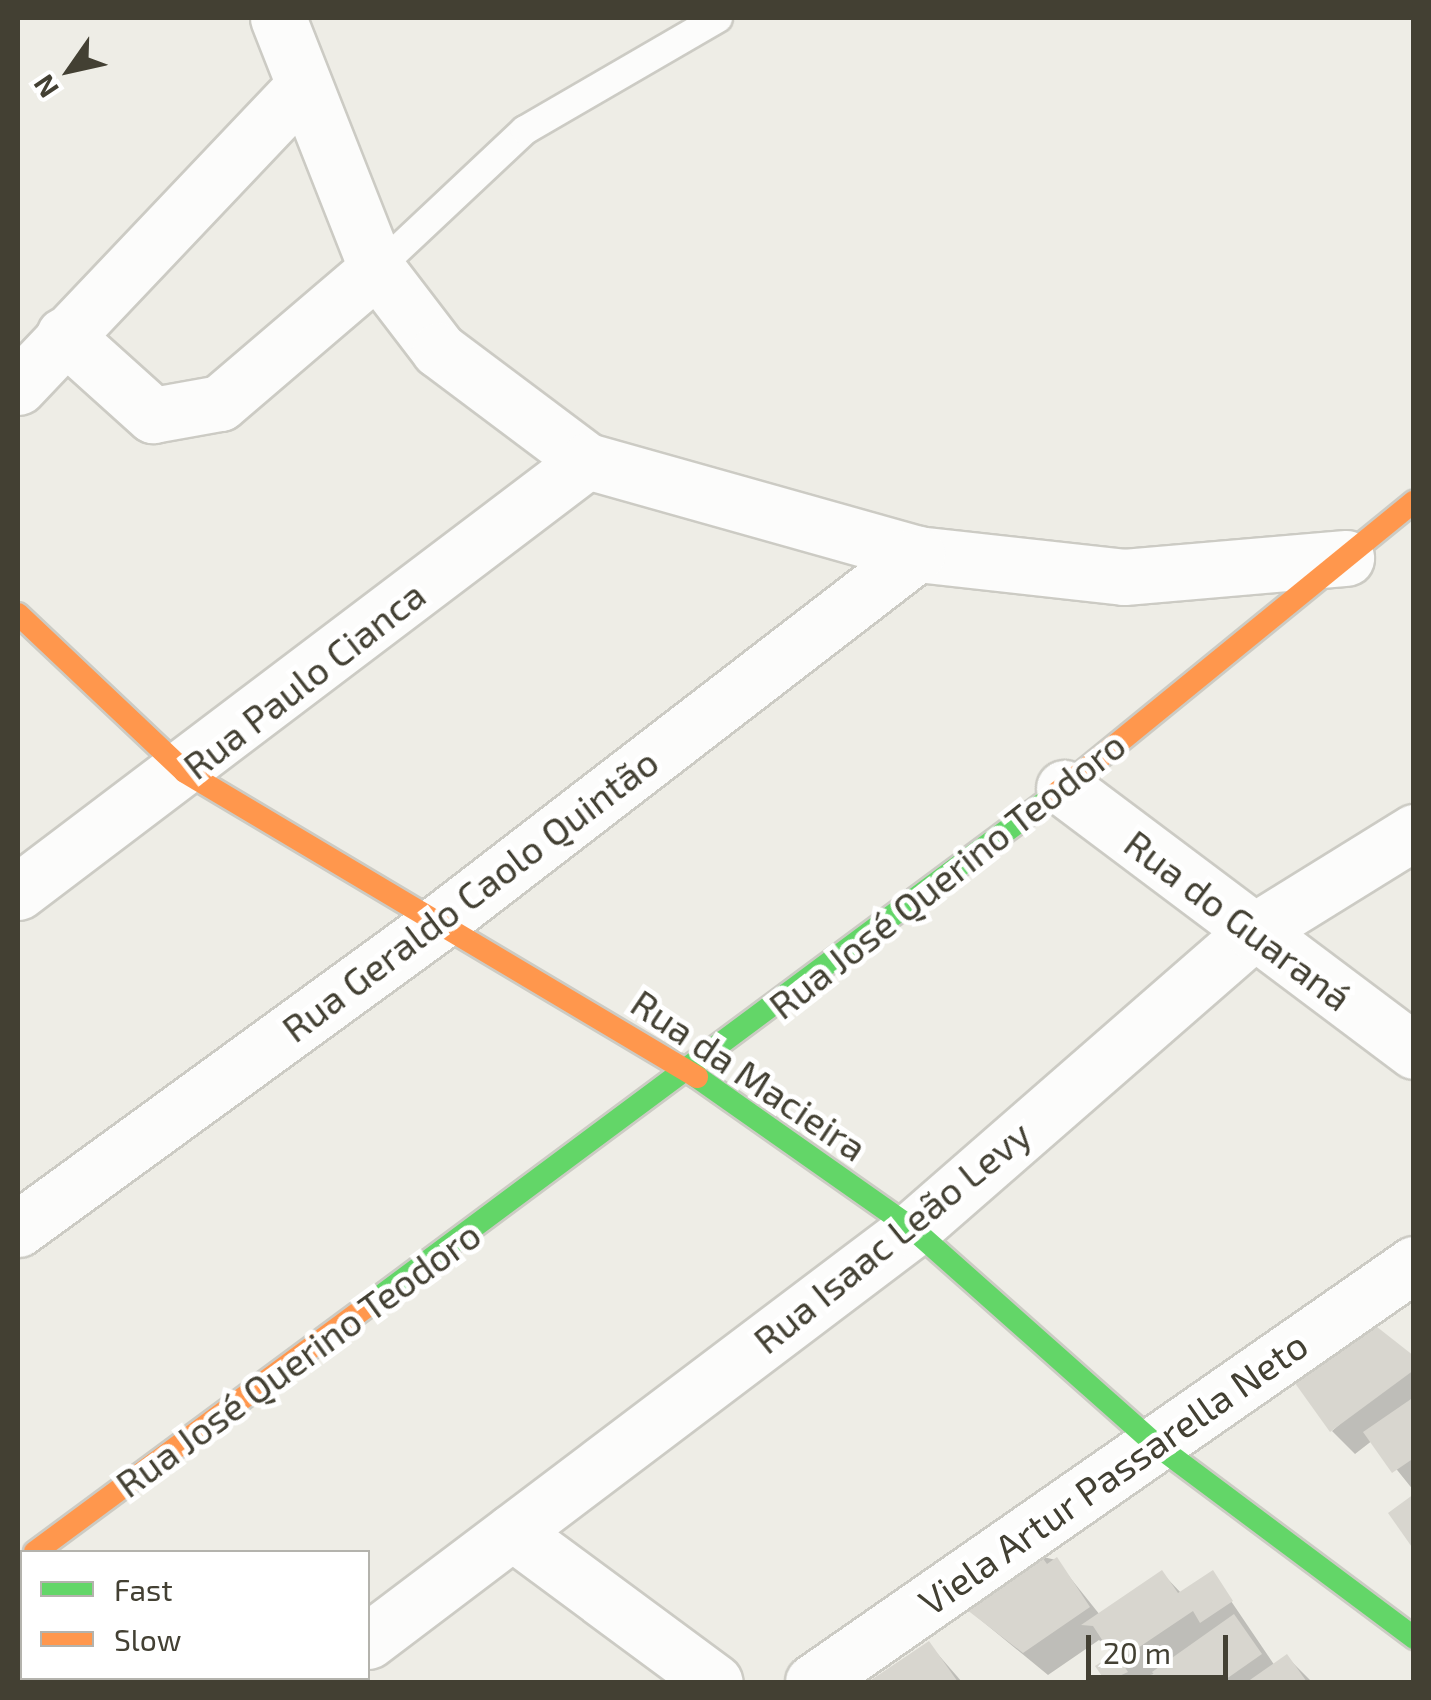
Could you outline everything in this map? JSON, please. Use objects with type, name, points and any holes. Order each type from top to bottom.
[{"type":"street","points":[[278,18],[300,90],[377,270],[439,350],[587,460],[917,554],[1124,577],[1346,558]]},
{"type":"street","points":[[18,387],[300,90]]},
{"type":"street","points":[[64,335],[154,415],[220,403],[377,270]]},
{"type":"street","name":"Rua Paulo Cianca","points":[[18,892],[186,772],[587,460]]},
{"type":"street","name":"Rua José Querino Teodoro","points":[[38,1550],[690,1072],[1064,788],[1414,502]]},
{"type":"street","name":"Rua Geraldo Caolo Quintão","points":[[18,1229],[434,926],[917,554]]},
{"type":"street","name":"Rua da Macieira","points":[[18,614],[186,772],[434,926],[690,1072],[912,1230],[1155,1444],[1414,1638]]},
{"type":"street","name":"Rua do Guaraná","points":[[1064,788],[1414,1051]]},
{"type":"street","name":"Rua Isaac Leão Levy","points":[[370,1639],[912,1230],[1253,932],[1414,832]]},
{"type":"street","name":"Viela Artur Passarella Neto","points":[[813,1682],[1414,1264]]},
{"type":"street","points":[[512,1532],[715,1682]]},
{"type":"lane","points":[[377,270],[525,130],[718,18]]},
{"type":"building","points":[[1372,1323],[1414,1356],[1414,1370],[1330,1432],[1292,1379]]},
{"type":"building","points":[[1414,1397],[1414,1458],[1392,1473],[1363,1432]]},
{"type":"building","points":[[1414,1494],[1414,1550],[1388,1513]]},
{"type":"building","points":[[1039,1553],[1047,1564],[1057,1557],[1090,1607],[1023,1653],[962,1606]]},
{"type":"building","points":[[1162,1570],[1178,1593],[1213,1570],[1233,1601],[1200,1623],[1193,1611],[1120,1660],[1128,1672],[1106,1682],[1095,1666],[1112,1655],[1093,1626],[1081,1625]]},
{"type":"building","points":[[1234,1614],[1262,1654],[1222,1682],[1160,1682],[1152,1672]]},
{"type":"building","points":[[929,1641],[958,1682],[868,1682]]},
{"type":"building","points":[[1287,1654],[1307,1682],[1247,1682]]},
{"type":"traffic: fast","points":[[366,1307],[1048,800]]},
{"type":"traffic: fast","points":[[697,1077],[913,1229],[1155,1444],[1414,1638]]},
{"type":"traffic: slow","points":[[1048,800],[1414,502]]},
{"type":"traffic: slow","points":[[18,614],[185,772],[697,1077]]},
{"type":"traffic: slow","points":[[38,1550],[366,1307]]}]
